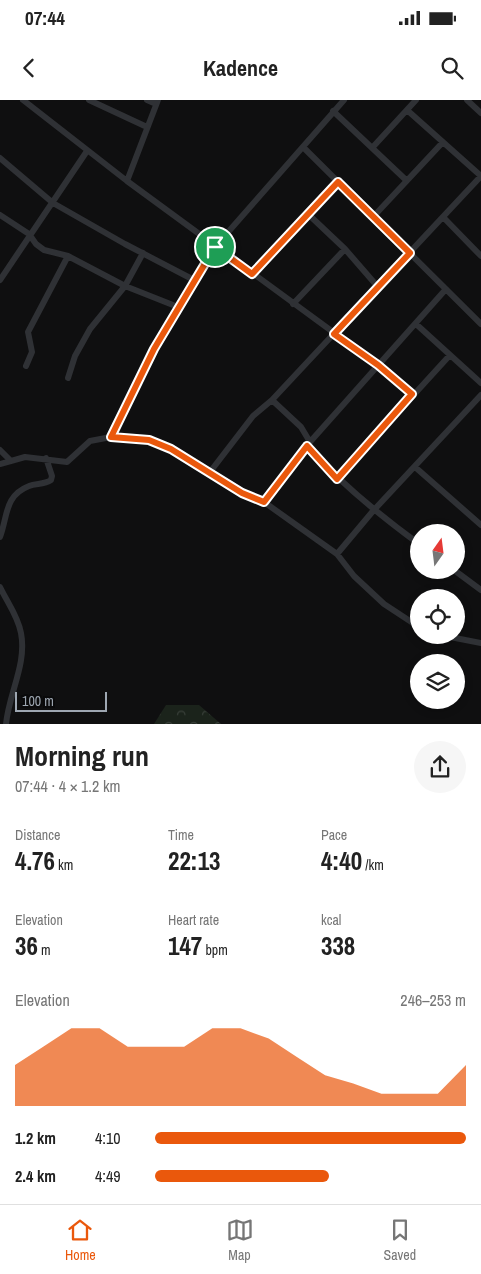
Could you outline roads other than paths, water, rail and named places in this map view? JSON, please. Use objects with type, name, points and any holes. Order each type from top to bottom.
[{"type":"street","points":[[23,100],[87,151],[215,247],[378,365],[412,394]]},
{"type":"street","points":[[89,100],[147,127]]},
{"type":"street","points":[[127,181],[157,102],[147,100]]},
{"type":"street","points":[[111,437],[154,349],[215,247],[344,100]]},
{"type":"street","points":[[372,148],[416,100]]},
{"type":"street","points":[[467,100],[481,113]]},
{"type":"street","points":[[210,472],[253,416],[272,400],[481,176],[407,110]]},
{"type":"street","points":[[333,111],[406,180]]},
{"type":"street","points":[[373,217],[443,142]]},
{"type":"street","points":[[303,147],[481,324]]},
{"type":"street","points":[[0,280],[29,234],[53,203],[87,151]]},
{"type":"street","points":[[0,158],[53,203],[194,280]]},
{"type":"street","points":[[252,274],[338,182]]},
{"type":"street","points":[[308,214],[345,249],[378,287]]},
{"type":"street","points":[[0,215],[29,234],[36,244],[44,250],[68,256],[125,286],[178,307]]},
{"type":"street","points":[[443,217],[481,254]]},
{"type":"street","points":[[293,304],[345,249]]},
{"type":"street","points":[[68,378],[76,356],[90,329],[125,286],[143,253]]},
{"type":"street","points":[[26,366],[32,352],[28,332],[68,256]]},
{"type":"street","points":[[264,502],[308,444],[446,290]]},
{"type":"street","points":[[416,324],[481,383]]},
{"type":"street","points":[[337,479],[412,394],[450,355]]},
{"type":"street","points":[[337,554],[373,511],[481,395]]},
{"type":"street","points":[[272,400],[300,428],[308,444],[337,479],[373,511],[410,538]]},
{"type":"street","points":[[0,464],[25,457],[67,462],[90,441],[111,437],[149,440],[188,457],[242,493],[264,502],[337,554],[354,576],[378,599],[410,621]]},
{"type":"street","points":[[0,450],[11,461]]},
{"type":"street","points":[[0,537],[5,515],[13,495],[33,484],[51,480],[52,476],[46,458]]},
{"type":"street","points":[[415,467],[481,525]]},
{"type":"street","points":[[465,578],[481,590]]},
{"type":"street","points":[[0,587],[14,613],[21,632],[23,647],[21,664],[10,696],[6,724]]},
{"type":"street","points":[[465,640],[481,643]]}]
